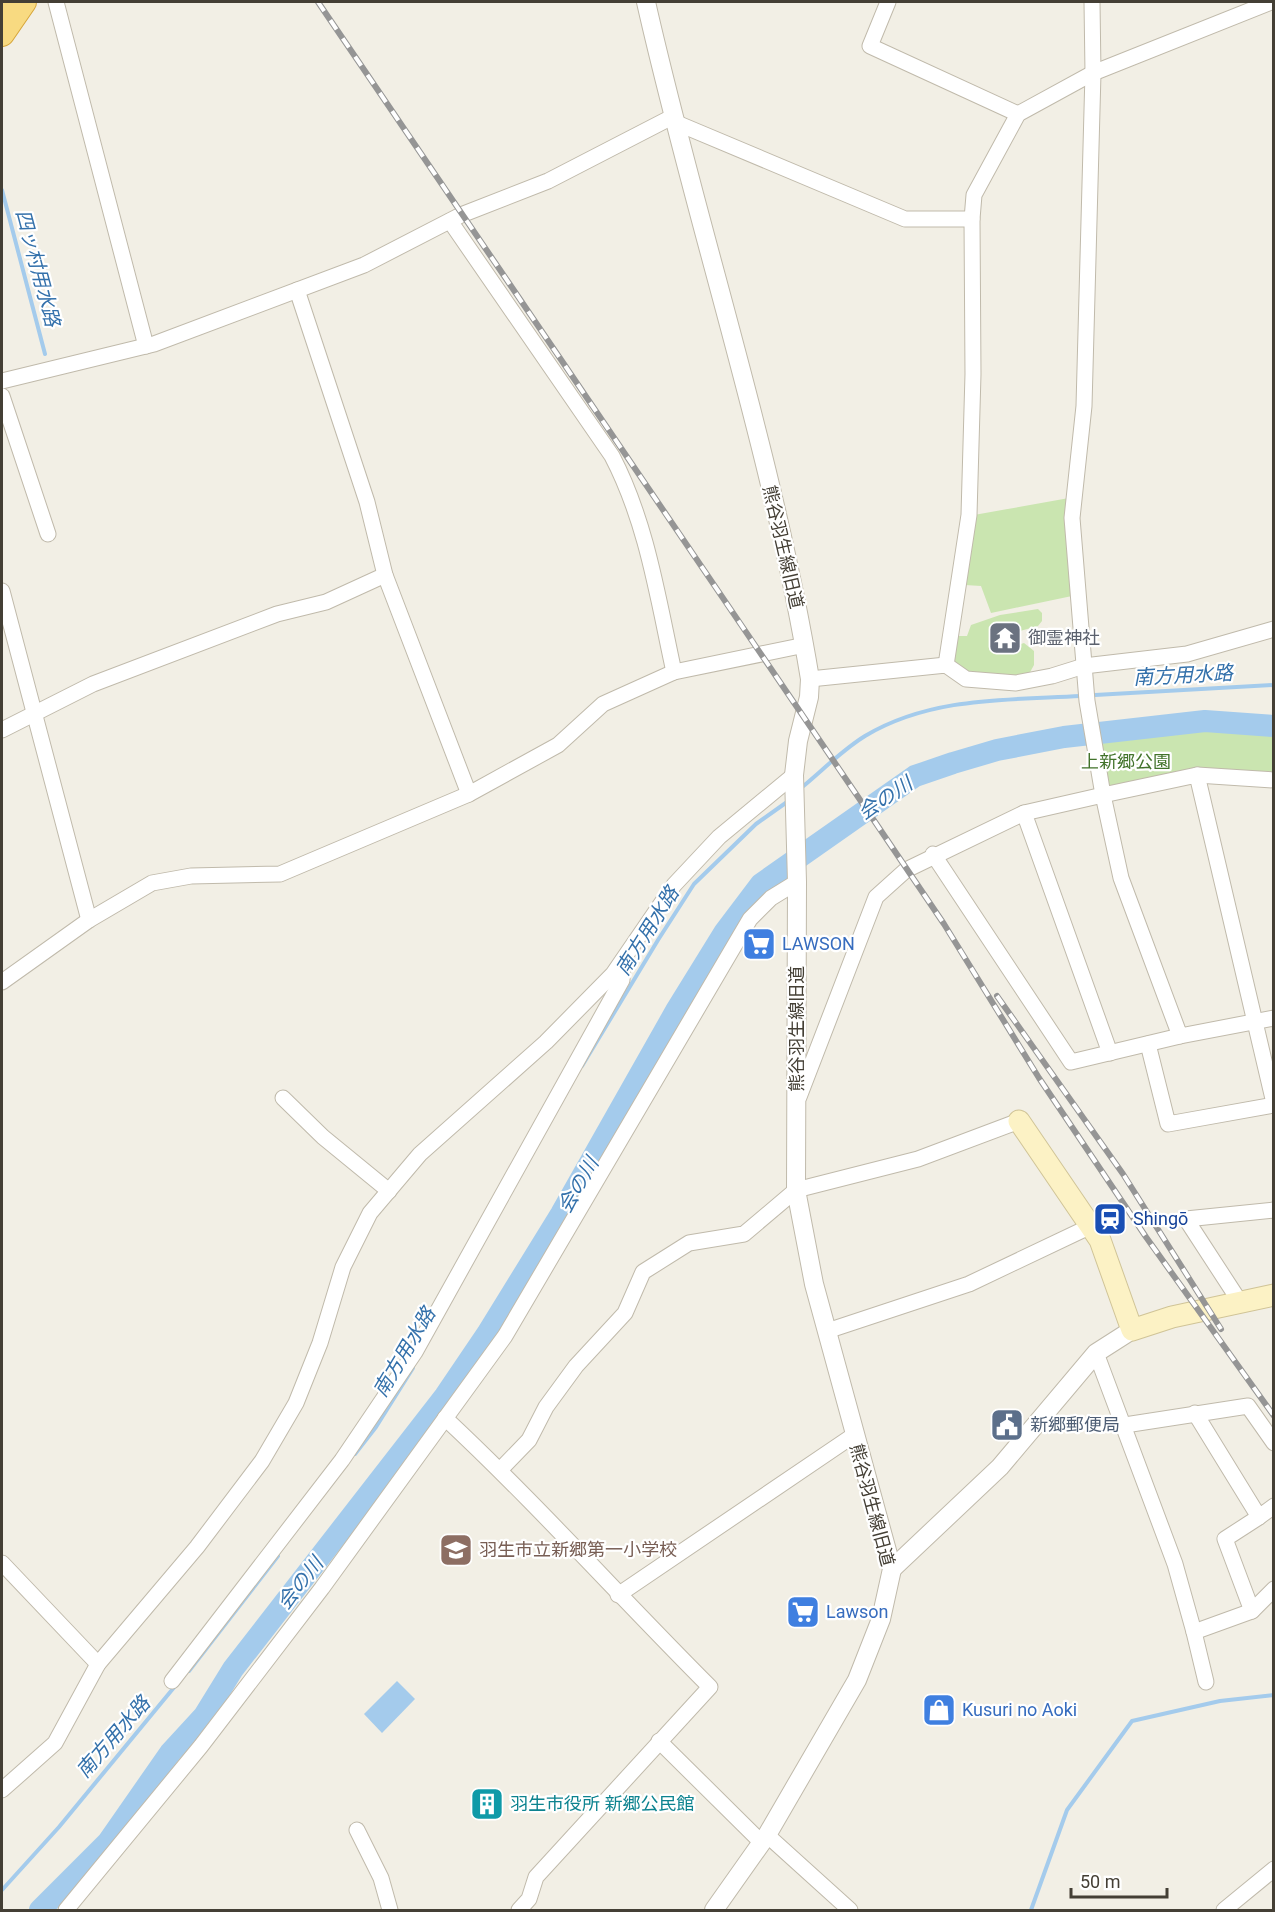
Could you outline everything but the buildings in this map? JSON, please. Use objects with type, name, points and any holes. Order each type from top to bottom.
[{"type":"highway","points":[[2,34],[24,2]]},
{"type":"main road","points":[[1019,1121],[1090,1226],[1107,1256],[1132,1330],[1173,1317],[1274,1295]]},
{"type":"street","points":[[56,2],[146,346]]},
{"type":"street","name":"熊谷羽生線旧道","points":[[646,2],[672,117],[752,409],[805,645],[810,679],[809,697],[798,741],[794,775],[797,882],[796,1190],[807,1250],[827,1331],[892,1569],[881,1619],[869,1655],[764,1838],[714,1911]]},
{"type":"street","points":[[888,2],[870,46],[1018,114]]},
{"type":"street","points":[[1092,2],[1093,73],[1084,406],[1072,518],[1084,666],[1091,735],[1121,878],[1180,1036]]},
{"type":"street","points":[[946,665],[969,515],[974,195],[1018,114],[1093,73],[1270,2]]},
{"type":"street","points":[[2,381],[146,346],[364,265],[450,221],[548,181],[672,117],[690,128],[905,219],[972,219]]},
{"type":"street","points":[[450,221],[612,456],[624,479],[644,534],[674,672]]},
{"type":"street","points":[[297,290],[367,501],[385,575],[469,794]]},
{"type":"street","points":[[2,396],[48,534]]},
{"type":"street","points":[[2,730],[93,684],[277,614],[326,602],[385,575]]},
{"type":"street","points":[[2,591],[88,920]]},
{"type":"street","points":[[810,679],[946,665],[966,679],[1016,683],[1052,676],[1084,666],[1187,654],[1274,629]]},
{"type":"street","points":[[2,982],[88,920],[152,883],[191,876],[280,874],[469,794],[558,745],[603,704],[674,672],[805,645]]},
{"type":"street","points":[[2,1790],[55,1743],[98,1664],[198,1547],[262,1461],[296,1403],[320,1342],[343,1267],[370,1213],[446,1130],[546,1042],[613,974],[681,877],[719,837],[794,775]]},
{"type":"street","points":[[1148,1044],[1168,1124],[1274,1104],[1197,775]]},
{"type":"street","points":[[797,1102],[876,897],[906,870],[933,854],[1024,813],[1197,775],[1274,780]]},
{"type":"street","points":[[1024,813],[1110,1053]]},
{"type":"street","points":[[933,854],[1071,1062],[1180,1036],[1274,1018]]},
{"type":"street","points":[[66,1911],[201,1746],[322,1587],[505,1336],[750,919],[771,898],[797,882]]},
{"type":"street","points":[[172,1681],[342,1460],[415,1352],[622,980],[623,958]]},
{"type":"street","points":[[284,1098],[323,1137],[388,1191]]},
{"type":"street","points":[[500,1470],[529,1440],[546,1407],[576,1366],[624,1312],[643,1272],[689,1243],[744,1234],[796,1190],[918,1160],[1019,1121]]},
{"type":"street","points":[[1240,1302],[1186,1219],[1274,1210]]},
{"type":"street","points":[[827,1331],[969,1284],[1090,1226]]},
{"type":"street","points":[[892,1569],[1000,1467],[1096,1353],[1132,1330]]},
{"type":"street","points":[[1096,1353],[1125,1425],[1175,1564],[1206,1682]]},
{"type":"street","points":[[1125,1425],[1248,1406],[1274,1443]]},
{"type":"street","points":[[1195,1413],[1258,1516]]},
{"type":"street","points":[[445,1418],[500,1470],[618,1595],[710,1687],[536,1877],[529,1899],[519,1911]]},
{"type":"street","points":[[618,1595],[854,1435]]},
{"type":"street","points":[[1252,1611],[1225,1539],[1274,1506]]},
{"type":"street","points":[[2,1563],[98,1664]]},
{"type":"street","points":[[1194,1632],[1252,1611],[1274,1589]]},
{"type":"street","points":[[659,1741],[764,1838],[850,1911]]},
{"type":"street","points":[[357,1830],[381,1878],[390,1911]]},
{"type":"street","points":[[1224,1911],[1274,1869]]},
{"type":"green space","points":[[1069,498],[1072,596],[991,613],[981,586],[965,585],[974,515]]},
{"type":"green space","points":[[1038,609],[1042,613],[1042,621],[1038,626],[1020,631],[1012,626],[996,627],[993,633],[997,648],[1004,649],[1024,643],[1034,651],[1034,665],[1029,674],[1015,678],[968,674],[954,661],[958,636],[967,636],[971,625],[1000,615]]},
{"type":"green space","name":"上新郷公園","points":[[1215,728],[1273,733],[1273,777],[1196,772],[1105,792],[1095,741],[1186,729]]},
{"type":"water","points":[[397,1681],[415,1699],[382,1733],[364,1714]]},
{"type":"waterway","name":"四ッ村用水路","points":[[2,190],[45,354]]},
{"type":"waterway","name":"南方用水路","points":[[1095,695],[1274,685]]},
{"type":"waterway","name":"南方用水路","points":[[801,788],[865,736],[890,723],[916,714],[969,703],[1080,696]]},
{"type":"waterway","name":"会の川","points":[[40,1910],[108,1842],[170,1753],[204,1716],[233,1669],[445,1396],[487,1334],[561,1214],[677,1009],[724,933],[761,884],[915,776],[953,763],[997,750],[1064,737],[1205,721],[1274,726]]},
{"type":"waterway","name":"南方用水路","points":[[582,1066],[694,884],[756,824],[787,802]]},
{"type":"waterway","name":"南方用水路","points":[[355,1454],[376,1427],[413,1368]]},
{"type":"waterway","name":"南方用水路","points":[[189,1671],[278,1556]]},
{"type":"waterway","name":"南方用水路","points":[[2,1890],[59,1827],[176,1685]]},
{"type":"waterway","points":[[1031,1910],[1067,1810],[1132,1721],[1220,1701],[1274,1695]]},
{"type":"railway","points":[[318,2],[944,924],[1039,1078],[1146,1237],[1274,1416]]},
{"type":"railway","points":[[997,996],[1123,1174],[1221,1329]]},
{"type":"place","name":"御霊神社","points":[[1005,638]]},
{"type":"place","name":"LAWSON","points":[[759,944]]},
{"type":"place","name":"Shingō","points":[[1110,1219]]},
{"type":"place","name":"新郷郵便局","points":[[1007,1425]]},
{"type":"place","name":"羽生市立新郷第一小学校","points":[[456,1550]]},
{"type":"place","name":"Lawson","points":[[803,1612]]},
{"type":"place","name":"Kusuri no Aoki","points":[[939,1710]]},
{"type":"place","name":"羽生市役所 新郷公民館","points":[[487,1804]]}]
